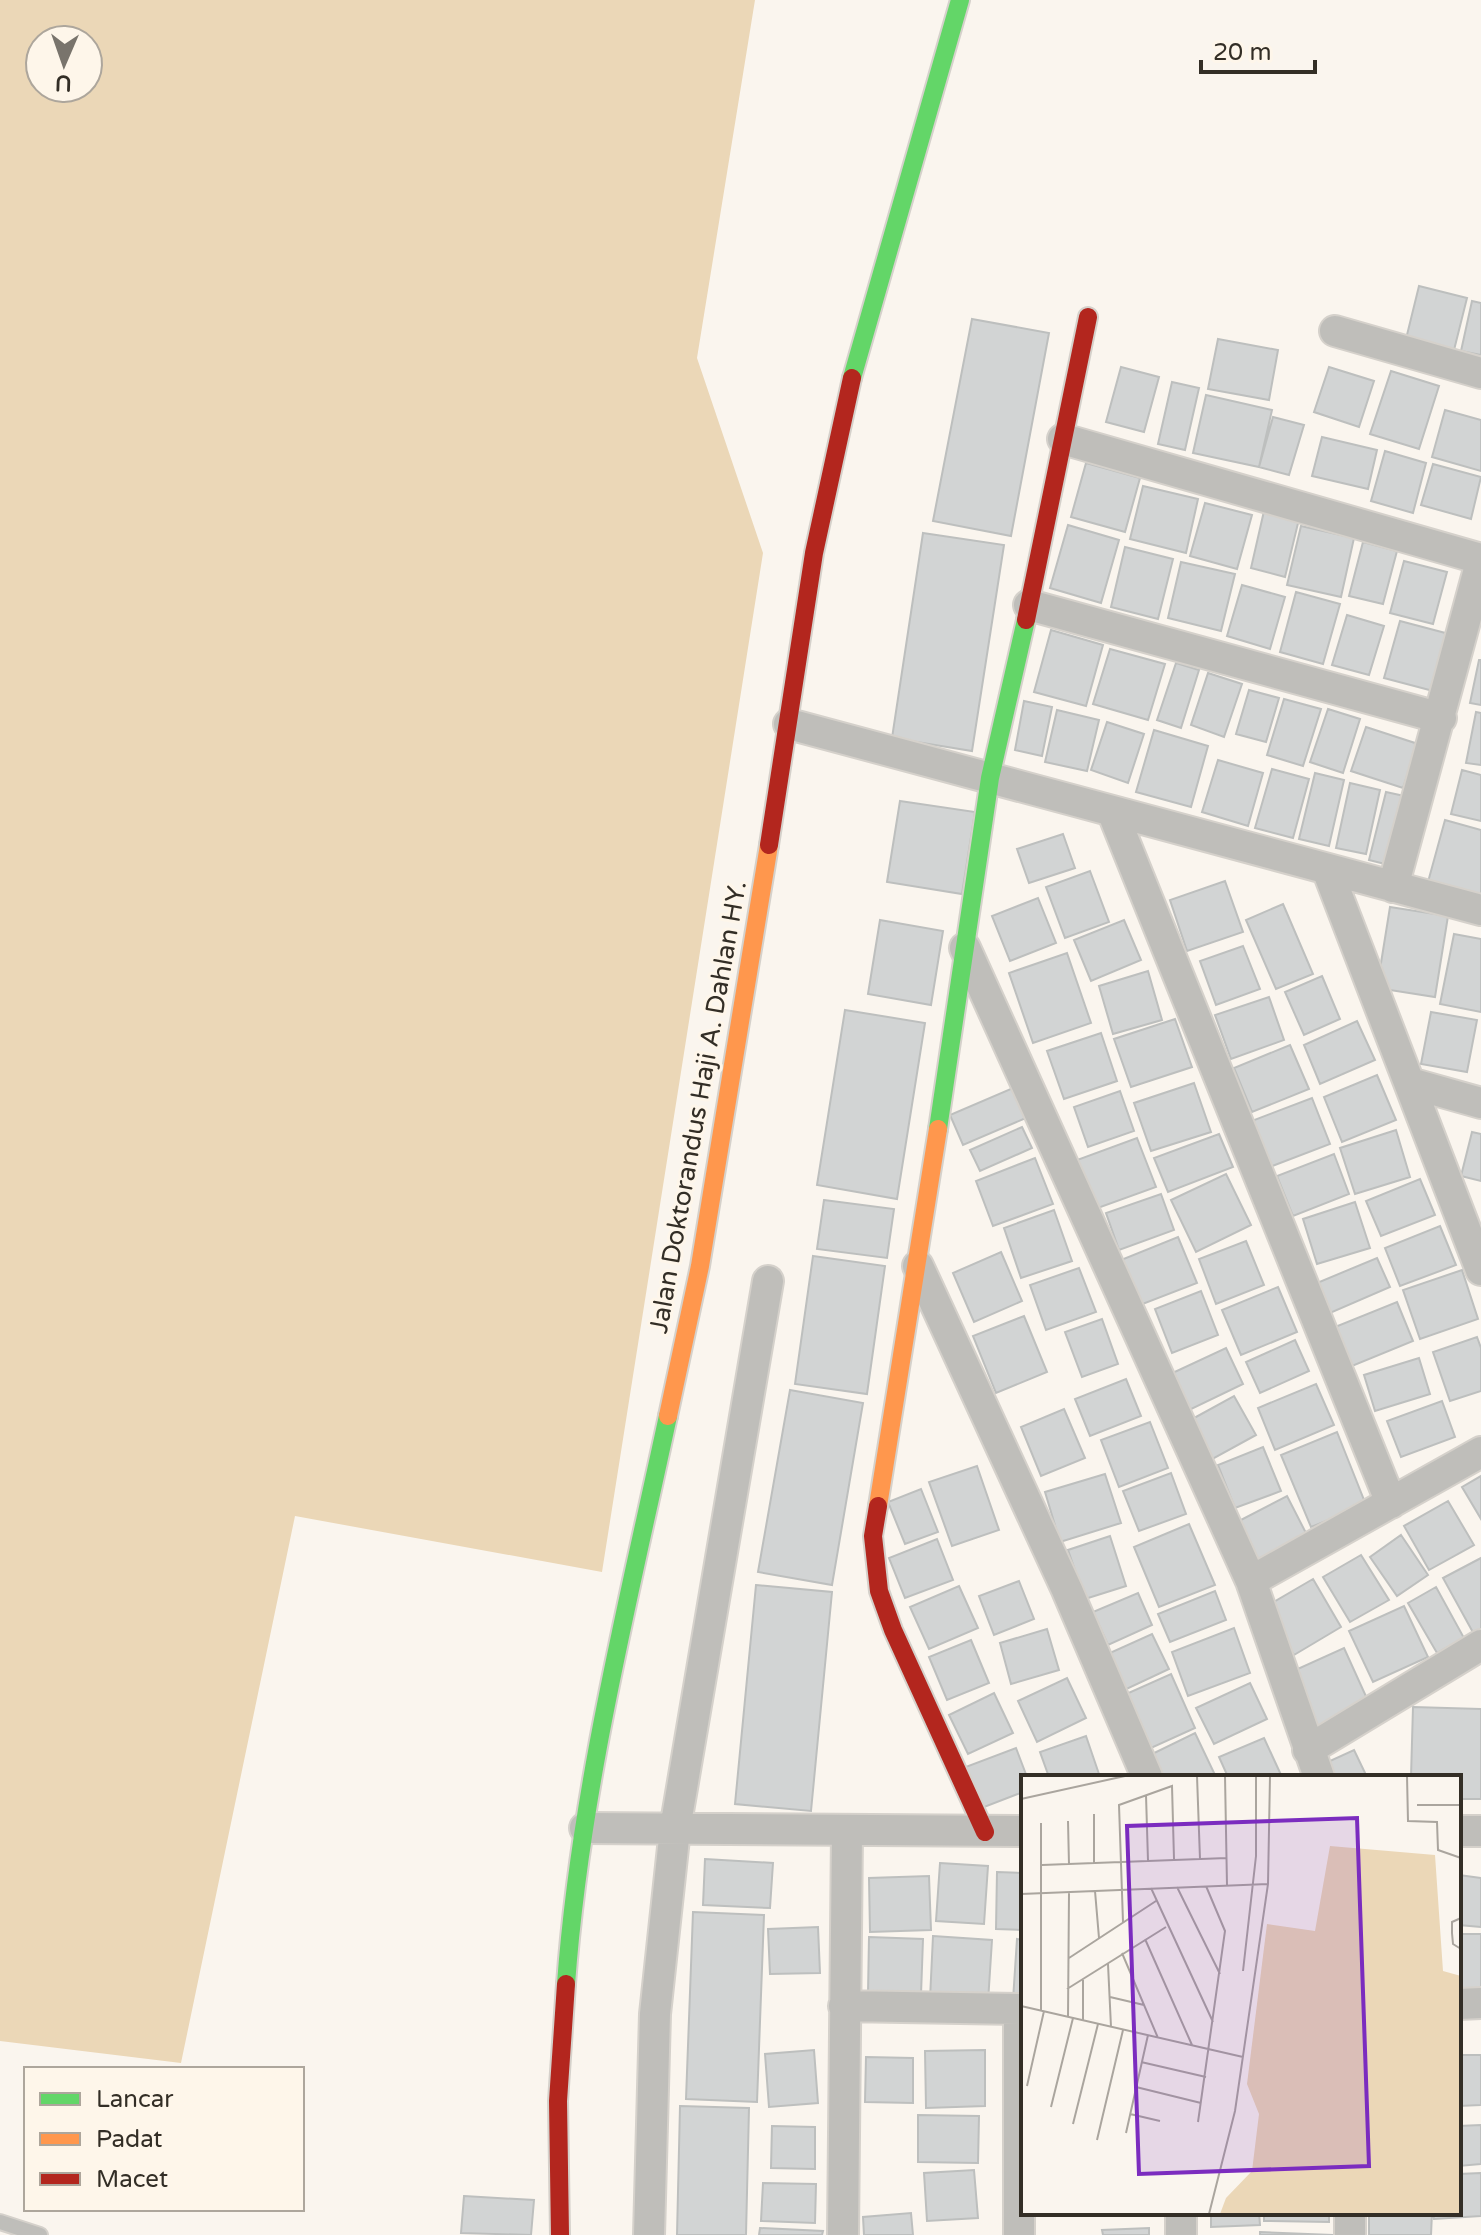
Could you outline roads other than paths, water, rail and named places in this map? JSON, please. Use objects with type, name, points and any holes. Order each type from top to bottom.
[{"type":"street","name":"Jalan Doktorandus Haji A. Dahlan HY.","points":[[560,2235],[558,2101],[568,1962],[585,1828],[613,1674],[700,1266],[814,553],[850,383],[960,0]]},
{"type":"street","points":[[985,1832],[893,1630],[879,1591],[873,1536],[918,1266],[990,778],[1088,317]]},
{"type":"street","points":[[1335,331],[1481,373]]},
{"type":"street","points":[[1063,439],[1481,560],[1441,718],[1393,887]]},
{"type":"street","points":[[1029,605],[1441,718]]},
{"type":"street","points":[[789,724],[1481,910]]},
{"type":"street","points":[[1112,811],[1391,1503]]},
{"type":"street","points":[[1327,869],[1481,1270]]},
{"type":"street","points":[[965,948],[1251,1581],[1313,1763],[1481,1645]]},
{"type":"street","points":[[1410,1083],[1481,1103]]},
{"type":"street","points":[[918,1266],[1067,1590],[1146,1775]]},
{"type":"street","points":[[649,2235],[655,2014],[675,1829],[768,1281]]},
{"type":"street","points":[[1251,1581],[1481,1452]]},
{"type":"street","points":[[585,1828],[1021,1831]]},
{"type":"street","points":[[843,2235],[847,1832]]},
{"type":"street","points":[[1461,2004],[1481,2003]]},
{"type":"street","points":[[844,2006],[1021,2009],[1019,2235]]},
{"type":"lane","points":[[0,2222],[40,2235]]}]
